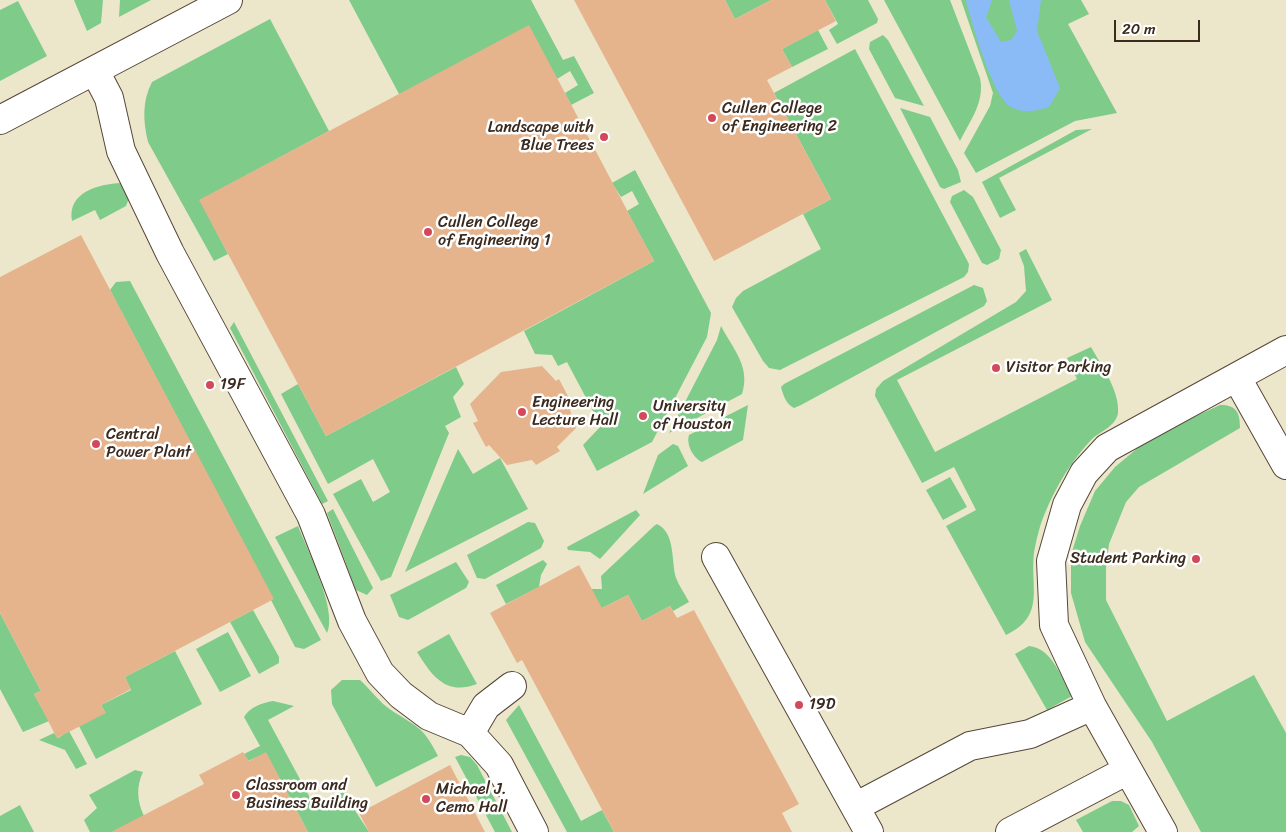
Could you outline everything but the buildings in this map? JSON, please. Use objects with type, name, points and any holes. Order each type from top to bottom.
[{"type":"street","points":[[0,120],[228,0]]},
{"type":"street","points":[[95,71],[109,98],[121,151],[170,253],[311,515],[352,621],[380,673],[401,695],[430,716],[470,733],[499,765],[534,832]]},
{"type":"street","points":[[1163,832],[1092,706],[1054,625],[1051,561],[1067,505],[1084,473],[1107,448],[1286,350]]},
{"type":"street","points":[[1237,378],[1286,465]]},
{"type":"street","points":[[716,556],[869,832]]},
{"type":"street","points":[[470,733],[486,706],[512,686]]},
{"type":"street","points":[[855,807],[970,746],[1030,734],[1092,706]]},
{"type":"street","points":[[1010,832],[1128,770]]},
{"type":"green space","points":[[74,0],[103,0],[101,23],[87,31]]},
{"type":"green space","points":[[120,0],[151,0],[119,17]]},
{"type":"green space","points":[[349,0],[531,0],[563,60],[574,56],[594,93],[571,105],[565,93],[578,85],[570,71],[557,79],[399,94]]},
{"type":"green space","points":[[725,0],[771,0],[735,19]]},
{"type":"green space","points":[[825,0],[868,0],[878,19],[877,23],[837,44],[829,30],[838,24]]},
{"type":"green space","points":[[884,0],[950,0],[980,78],[981,87],[976,111],[960,141]]},
{"type":"green space","points":[[961,0],[1081,0],[1089,14],[1068,24],[1117,113],[1075,121],[976,173],[964,153],[990,106],[993,93]]},
{"type":"green space","points":[[18,1],[47,56],[0,81],[0,10]]},
{"type":"green space","points":[[270,19],[329,131],[200,200],[228,254],[214,261],[148,142],[144,119],[146,96],[152,82]]},
{"type":"green space","points":[[818,30],[828,49],[792,67],[782,49]]},
{"type":"green space","points":[[883,35],[888,40],[924,106],[895,98],[869,49],[870,42]]},
{"type":"green space","points":[[855,49],[969,264],[968,272],[964,277],[780,370],[769,368],[732,307],[736,298],[743,291],[821,249],[803,214],[831,199],[774,93]]},
{"type":"green space","points":[[900,108],[930,117],[958,170],[961,182],[944,189],[940,187]]},
{"type":"green space","points":[[1092,129],[999,178],[1016,210],[1000,218],[982,182],[1076,130]]},
{"type":"green space","points":[[635,170],[711,313],[707,337],[652,442],[597,471],[583,445],[601,426],[567,362],[558,366],[552,355],[535,354],[524,331],[654,261],[627,211],[639,204],[632,191],[621,197],[612,183]]},
{"type":"green space","points":[[121,183],[128,189],[129,198],[126,206],[100,220],[95,210],[72,221],[74,203],[80,196],[103,185]]},
{"type":"green space","points":[[964,190],[973,197],[1001,250],[999,259],[987,265],[982,263],[950,202],[952,196]]},
{"type":"green space","points":[[1026,249],[1052,300],[897,380],[935,452],[1077,379],[1067,358],[1091,347],[1113,387],[1118,405],[1117,418],[1085,447],[1071,465],[1054,493],[1041,522],[1034,553],[1034,600],[1031,610],[1027,619],[1019,627],[1006,635],[946,526],[976,510],[954,467],[922,483],[875,396],[876,389],[883,381],[1016,302],[1026,291],[1024,266],[1019,253]]},
{"type":"green space","points":[[130,281],[321,640],[304,649],[295,647],[271,600],[273,599],[110,290],[116,282]]},
{"type":"green space","points":[[974,285],[983,288],[987,301],[984,306],[801,405],[794,408],[787,402],[781,387],[784,384]]},
{"type":"green space","points":[[234,322],[328,501],[322,504],[230,328]]},
{"type":"green space","points":[[721,326],[742,367],[744,384],[742,394],[669,433],[717,340]]},
{"type":"green space","points":[[456,367],[464,384],[453,397],[461,417],[445,426],[449,433],[391,577],[381,581],[333,494],[361,479],[373,502],[390,492],[373,459],[328,484],[281,394],[298,384],[326,436]]},
{"type":"green space","points":[[748,405],[743,440],[702,462],[693,454],[689,446],[689,435]]},
{"type":"green space","points":[[1220,405],[1234,408],[1238,414],[1240,428],[1139,487],[1126,502],[1109,544],[1106,568],[1106,600],[1167,721],[1254,675],[1286,733],[1286,832],[1201,832],[1152,742],[1085,642],[1071,593],[1071,555],[1080,526],[1095,491],[1115,467],[1151,437]]},
{"type":"green space","points":[[673,444],[678,446],[688,466],[643,494],[658,455]]},
{"type":"green space","points":[[458,449],[473,474],[500,458],[528,509],[405,572]]},
{"type":"green space","points":[[950,477],[967,507],[943,520],[926,490]]},
{"type":"green space","points":[[333,509],[373,588],[367,595],[356,590],[327,513]]},
{"type":"green space","points":[[636,510],[640,515],[600,559],[590,552],[568,550],[567,547]]},
{"type":"green space","points":[[528,522],[535,523],[544,541],[541,548],[485,579],[477,578],[467,555]]},
{"type":"green space","points":[[657,524],[663,528],[670,541],[676,578],[689,602],[673,611],[670,606],[642,621],[628,595],[596,611],[586,592],[592,589],[602,589],[601,576]]},
{"type":"green space","points":[[298,526],[325,596],[329,623],[327,633],[275,537]]},
{"type":"green space","points":[[543,560],[547,564],[541,575],[539,587],[506,604],[496,585]]},
{"type":"green space","points":[[456,562],[469,582],[466,588],[408,620],[399,617],[390,595]]},
{"type":"green space","points":[[253,610],[279,657],[279,663],[259,674],[230,622]]},
{"type":"green space","points":[[0,613],[41,691],[34,694],[49,721],[23,732],[0,689]]},
{"type":"green space","points":[[228,632],[251,676],[220,692],[196,649]]},
{"type":"green space","points":[[449,634],[477,684],[457,687],[441,682],[428,669],[417,652]]},
{"type":"green space","points":[[1029,646],[1044,652],[1050,658],[1060,672],[1072,696],[1047,710],[1015,654]]},
{"type":"green space","points":[[175,651],[202,704],[96,759],[79,726],[105,712],[101,705],[131,690],[125,677]]},
{"type":"green space","points":[[342,680],[360,680],[387,707],[419,728],[428,738],[438,756],[376,787],[332,704],[331,690]]},
{"type":"green space","points":[[273,701],[294,706],[268,720],[315,807],[343,792],[369,832],[308,832],[266,753],[248,761],[244,754],[260,746],[244,717],[257,706]]},
{"type":"green space","points":[[519,705],[581,821],[602,810],[614,832],[567,832],[506,720]]},
{"type":"green space","points":[[69,731],[87,764],[76,769],[65,750],[39,740],[54,733],[58,738]]},
{"type":"green space","points":[[461,755],[470,757],[477,765],[512,832],[495,832],[455,757]]},
{"type":"green space","points":[[135,770],[143,772],[138,794],[144,816],[131,832],[90,832],[84,820],[97,808],[89,795]]},
{"type":"green space","points":[[1112,801],[1121,801],[1129,805],[1139,826],[1132,832],[1083,832],[1076,820]]},
{"type":"green space","points":[[20,805],[34,832],[0,832],[0,816]]},
{"type":"water","points":[[966,0],[992,0],[986,17],[1001,42],[1011,40],[1017,31],[1009,0],[1041,0],[1037,31],[1060,88],[1049,107],[1035,111],[1021,111],[1011,107],[1004,101],[990,75]]},
{"type":"place","name":"Cullen College of Engineering 2","points":[[712,118]]},
{"type":"place","name":"Landscape with Blue Trees","points":[[604,137]]},
{"type":"place","name":"Cullen College of Engineering 1","points":[[428,232]]},
{"type":"place","name":"Visitor Parking","points":[[996,368]]},
{"type":"place","name":"19F","points":[[210,385]]},
{"type":"place","name":"Engineering Lecture Hall","points":[[522,412]]},
{"type":"place","name":"University of Houston","points":[[643,416]]},
{"type":"place","name":"Central Power Plant","points":[[96,444]]},
{"type":"place","name":"Student Parking","points":[[1196,559]]},
{"type":"place","name":"19D","points":[[799,705]]},
{"type":"place","name":"Classroom and Business Building","points":[[236,795]]},
{"type":"place","name":"Michael J. Cemo Hall","points":[[426,799]]}]
